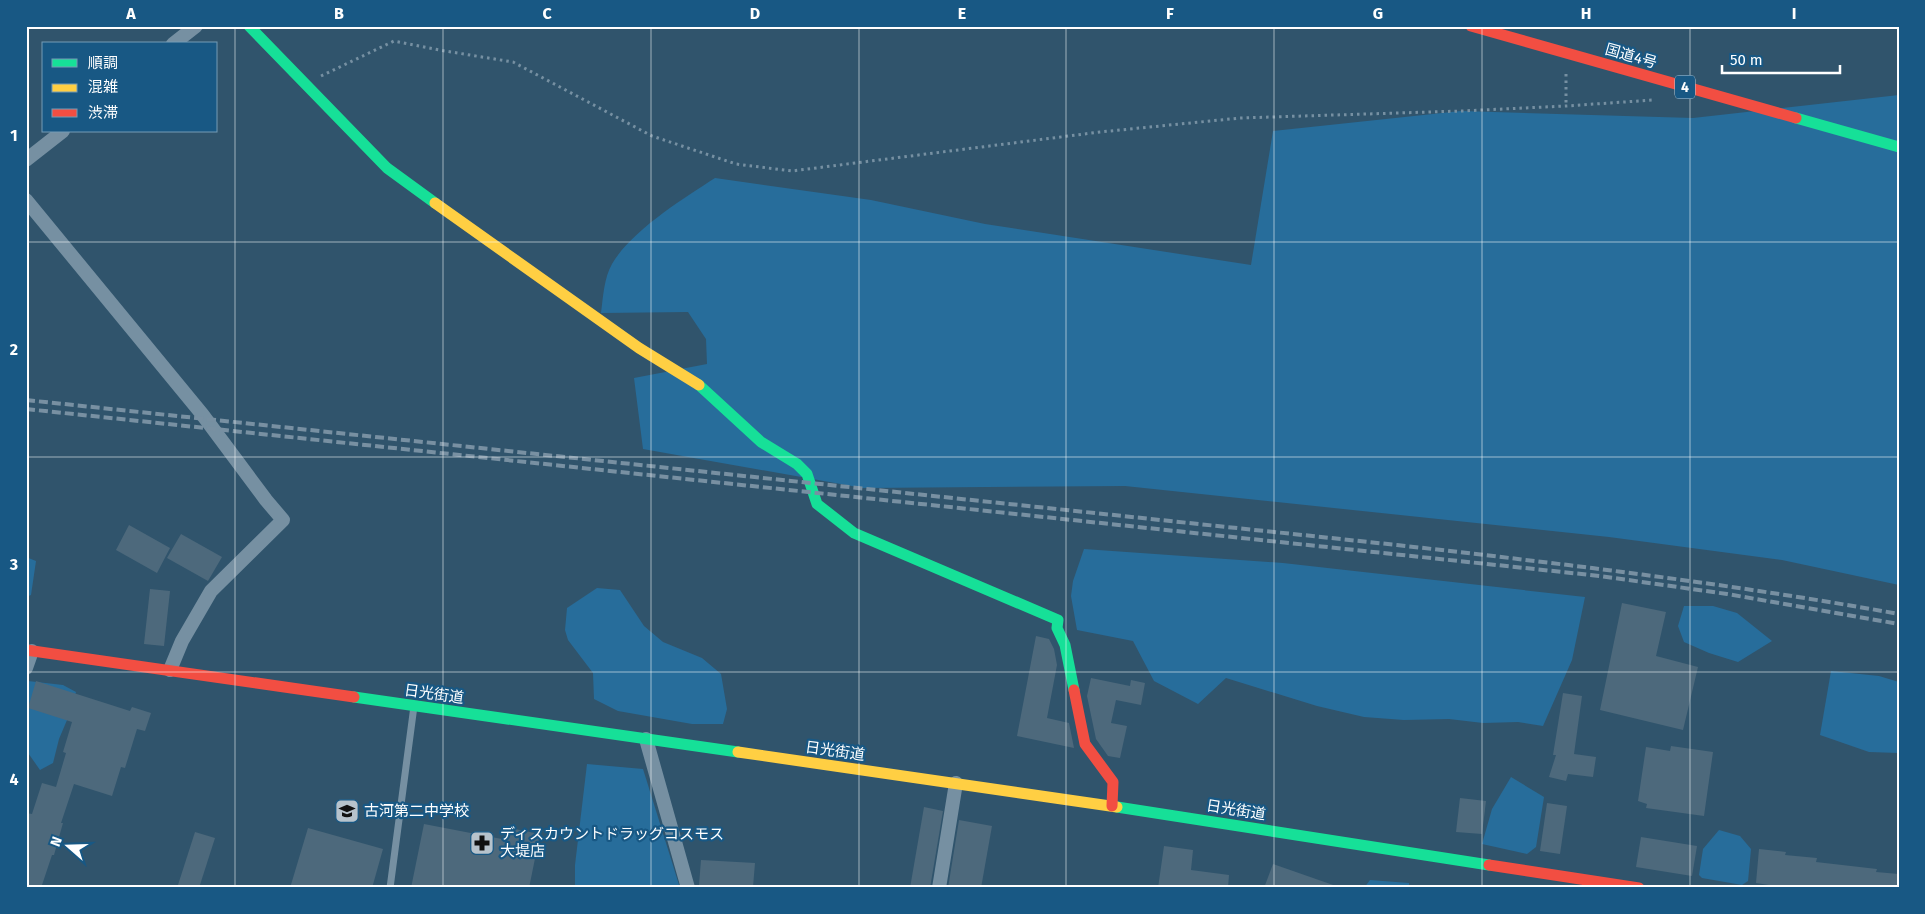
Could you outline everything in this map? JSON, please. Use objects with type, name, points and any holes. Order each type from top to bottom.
[{"type":"main road","points":[[248,26],[387,168],[639,348],[694,381],[761,442],[797,464],[807,474],[817,504],[854,533],[1058,620],[1057,628],[1065,645],[1085,744],[1113,782],[1112,806]]},
{"type":"main road","name":"国道4号","points":[[1471,26],[1899,147]]},
{"type":"main road","name":"日光街道","points":[[29,650],[1112,806],[1639,888]]},
{"type":"street","points":[[176,42],[196,26]]},
{"type":"street","points":[[26,160],[61,132]]},
{"type":"street","points":[[26,200],[202,414],[283,520],[211,591],[182,641],[170,670]]},
{"type":"street","points":[[26,668],[29,650]]},
{"type":"street","points":[[646,739],[688,888]]},
{"type":"street","points":[[939,888],[956,783]]},
{"type":"lane","points":[[390,888],[414,706]]},
{"type":"path","points":[[305,84],[394,41],[513,62],[652,136],[736,164],[792,171],[1090,133],[1240,118],[1461,111],[1654,100]]},
{"type":"shaded area","points":[[1899,95],[1899,585],[1782,560],[1609,537],[1125,486],[863,488],[643,449],[634,378],[707,364],[706,339],[688,312],[601,313],[607,275],[621,252],[632,239],[659,216],[715,178],[871,200],[985,224],[1251,265],[1273,131],[1461,111],[1693,118]]},
{"type":"shaded area","points":[[1084,549],[1283,563],[1585,597],[1572,660],[1543,726],[1518,722],[1483,723],[1449,719],[1404,720],[1364,717],[1317,706],[1226,678],[1198,704],[1154,681],[1133,641],[1077,630],[1071,596],[1073,581]]},
{"type":"shaded area","points":[[26,557],[36,561],[31,595],[26,597]]},
{"type":"shaded area","points":[[597,588],[620,590],[644,626],[663,642],[702,658],[721,674],[727,709],[723,724],[692,724],[618,711],[594,699],[593,673],[568,640],[565,630],[567,608]]},
{"type":"shaded area","points":[[1684,606],[1713,606],[1737,613],[1772,641],[1738,662],[1709,653],[1684,642],[1678,626]]},
{"type":"shaded area","points":[[1831,671],[1879,676],[1899,682],[1899,753],[1869,752],[1820,735]]},
{"type":"shaded area","points":[[28,681],[63,685],[76,692],[70,713],[59,739],[53,763],[40,770],[26,750],[26,686]]},
{"type":"shaded area","points":[[587,764],[643,769],[680,888],[575,888],[575,865]]},
{"type":"shaded area","points":[[1511,777],[1544,797],[1536,847],[1527,854],[1482,844],[1492,809]]},
{"type":"shaded area","points":[[1719,830],[1740,836],[1751,849],[1748,881],[1742,885],[1702,878],[1699,875],[1703,849]]},
{"type":"shaded area","points":[[1370,880],[1409,883],[1409,888],[1364,888]]},
{"type":"building","points":[[129,525],[170,548],[157,573],[116,550]]},
{"type":"building","points":[[181,534],[222,557],[208,581],[167,558]]},
{"type":"building","points":[[150,589],[170,591],[164,646],[144,644]]},
{"type":"building","points":[[1622,603],[1666,612],[1656,656],[1698,667],[1683,730],[1600,710]]},
{"type":"building","points":[[1036,636],[1049,639],[1054,649],[1057,665],[1047,718],[1069,723],[1074,748],[1017,736]]},
{"type":"building","points":[[1091,678],[1130,686],[1131,680],[1145,683],[1141,705],[1116,700],[1111,723],[1127,726],[1120,758],[1108,756],[1096,739],[1087,696]]},
{"type":"building","points":[[36,681],[130,711],[132,707],[151,713],[145,731],[137,729],[125,768],[121,767],[112,796],[74,784],[61,823],[63,823],[54,855],[52,855],[41,888],[26,884],[26,813],[32,814],[42,783],[56,787],[66,753],[63,752],[72,722],[28,708]]},
{"type":"building","points":[[1563,693],[1582,696],[1574,754],[1596,757],[1593,777],[1568,774],[1566,781],[1549,777],[1556,755],[1553,755]]},
{"type":"building","points":[[1671,746],[1713,752],[1704,816],[1646,808],[1647,804],[1638,801],[1646,747],[1670,751]]},
{"type":"building","points":[[1460,798],[1486,801],[1482,834],[1456,832]]},
{"type":"building","points":[[1547,803],[1567,806],[1560,854],[1540,851]]},
{"type":"building","points":[[924,807],[943,811],[930,888],[910,888]]},
{"type":"building","points":[[959,820],[992,826],[981,888],[948,888]]},
{"type":"building","points":[[424,824],[507,840],[510,828],[540,834],[529,888],[411,888]]},
{"type":"building","points":[[308,828],[383,849],[372,888],[290,888]]},
{"type":"building","points":[[195,832],[215,838],[199,888],[177,888]]},
{"type":"building","points":[[1641,837],[1697,846],[1692,876],[1636,867]]},
{"type":"building","points":[[1164,846],[1193,850],[1191,870],[1229,875],[1228,888],[1158,888]]},
{"type":"building","points":[[1759,849],[1786,852],[1785,855],[1817,858],[1816,862],[1877,869],[1876,872],[1899,874],[1899,888],[1787,888],[1756,883]]},
{"type":"building","points":[[701,860],[755,863],[753,887],[699,885]]},
{"type":"building","points":[[1273,864],[1336,886],[1336,888],[1264,888]]},
{"type":"railway","points":[[26,400],[1460,552],[1711,584],[1899,614]]},
{"type":"railway","points":[[26,409],[1600,576],[1727,594],[1899,624]]},
{"type":"traffic: fast","points":[[249,26],[387,168],[435,203]]},
{"type":"traffic: fast","points":[[1796,118],[1899,147]]},
{"type":"traffic: fast","points":[[699,385],[761,442],[797,464],[807,474],[817,504],[854,533],[1058,620],[1057,628],[1065,645],[1074,690]]},
{"type":"traffic: fast","points":[[354,697],[738,752]]},
{"type":"traffic: fast","points":[[1117,807],[1489,865]]},
{"type":"traffic: slow","points":[[435,203],[639,348],[699,385]]},
{"type":"traffic: slow","points":[[738,752],[1117,807]]},
{"type":"traffic: jam","points":[[1471,26],[1796,118]]},
{"type":"traffic: jam","points":[[26,650],[354,697]]},
{"type":"traffic: jam","points":[[1074,690],[1085,744],[1113,782],[1112,806]]},
{"type":"traffic: jam","points":[[1489,865],[1639,888]]},
{"type":"place","name":"古河第二中学校","points":[[347,811]]},
{"type":"place","name":"ディスカウントドラッグコスモス 大堤店","points":[[482,843]]}]
